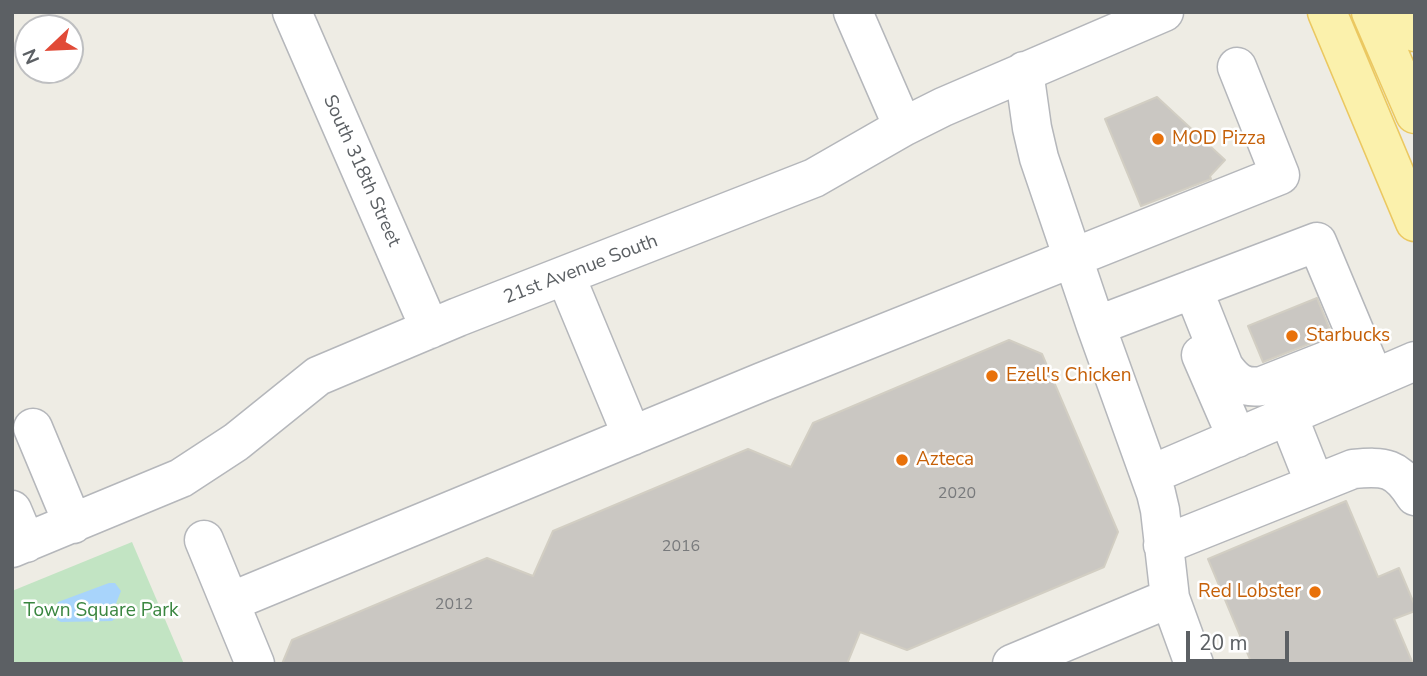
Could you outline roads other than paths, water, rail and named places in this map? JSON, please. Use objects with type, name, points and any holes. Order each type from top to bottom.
[{"type":"main road","points":[[1327,12],[1415,222]]},
{"type":"main road","points":[[1371,12],[1415,114]]},
{"type":"main road","points":[[1406,12],[1415,32]]},
{"type":"street","name":"South 318th Street","points":[[292,12],[430,329]]},
{"type":"street","points":[[853,12],[903,127]]},
{"type":"street","name":"21st Avenue South","points":[[17,534],[73,524],[181,478],[236,442],[318,376],[430,329],[814,178],[903,127],[1024,71],[1164,12]]},
{"type":"street","points":[[230,602],[1072,257],[1280,175],[1237,67]]},
{"type":"street","points":[[1024,71],[1039,158],[1150,475],[1160,510],[1170,598],[1194,664]]},
{"type":"street","points":[[1096,326],[1317,242],[1368,363]]},
{"type":"street","points":[[566,276],[632,436]]},
{"type":"street","points":[[1184,292],[1224,367],[1231,378],[1241,385],[1252,388],[1368,363],[1415,361]]},
{"type":"street","points":[[1184,292],[1237,438]]},
{"type":"street","points":[[1150,475],[1289,416],[1368,363]]},
{"type":"street","points":[[1289,416],[1315,484]]},
{"type":"street","points":[[33,428],[73,524]]},
{"type":"street","points":[[1163,545],[1353,469],[1390,469],[1406,481],[1415,496]]},
{"type":"street","points":[[204,540],[255,664]]},
{"type":"street","points":[[1012,664],[1170,598]]},
{"type":"water","points":[[115,583],[121,591],[115,606],[116,618],[112,621],[57,620],[55,608],[58,602]]},
{"type":"place","name":"MOD Pizza","points":[[1158,139]]},
{"type":"place","name":"Starbucks","points":[[1292,336]]},
{"type":"place","name":"Ezell's Chicken","points":[[992,376]]},
{"type":"place","name":"Azteca","points":[[902,460]]},
{"type":"place","name":"Red Lobster","points":[[1315,592]]},
{"type":"park label","name":"Town Square Park","points":[[101,611]]}]
